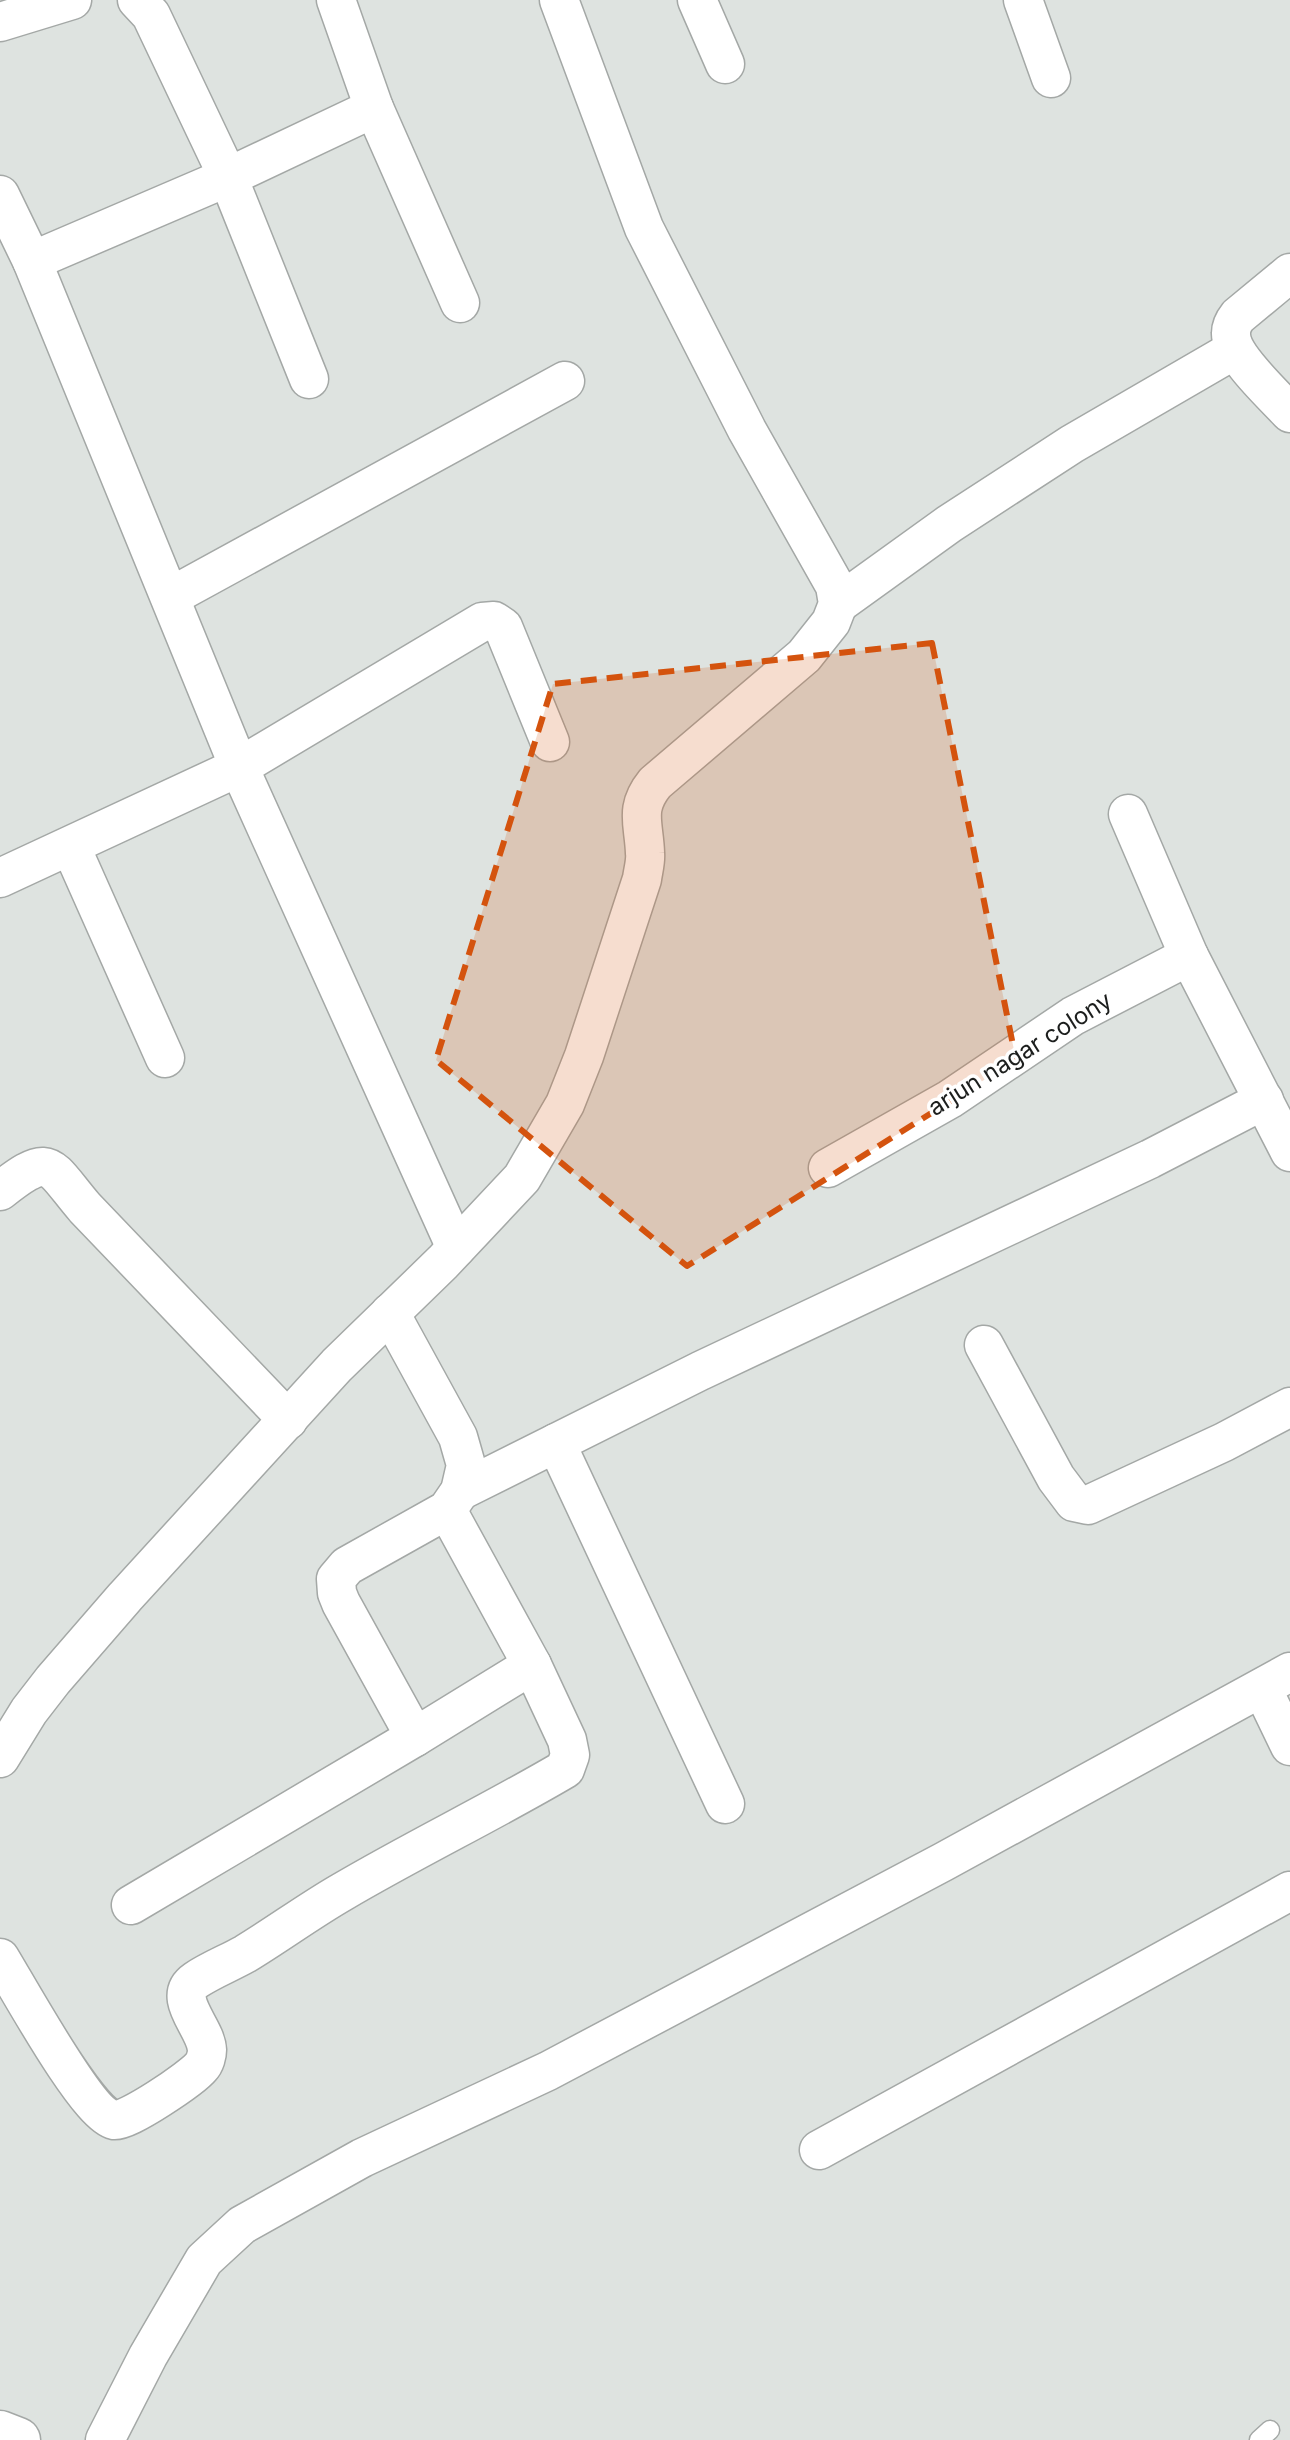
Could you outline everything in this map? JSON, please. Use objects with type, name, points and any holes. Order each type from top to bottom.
[{"type":"main road","points":[[0,2433],[18,2440]]},
{"type":"street","points":[[0,22],[72,0]]},
{"type":"street","points":[[137,0],[151,15],[228,177],[309,379]]},
{"type":"street","points":[[336,0],[374,108],[460,303]]},
{"type":"street","points":[[0,1758],[29,1711],[53,1680],[125,1597],[337,1365],[522,1178],[565,1104],[584,1056],[642,879],[646,855],[641,807],[646,794],[804,656],[831,622],[838,604],[835,586],[747,430],[644,228],[559,0]]},
{"type":"street","points":[[697,0],[725,64]]},
{"type":"street","points":[[1023,0],[1051,78]]},
{"type":"street","points":[[32,261],[228,177],[374,108]]},
{"type":"street","points":[[0,195],[32,261],[239,767],[456,1248]]},
{"type":"street","points":[[1290,273],[1238,316],[1230,334],[1234,350],[1290,413]]},
{"type":"street","points":[[838,604],[949,524],[1072,444],[1234,350]]},
{"type":"street","points":[[170,597],[565,381]]},
{"type":"street","points":[[0,878],[239,767],[482,622],[494,621],[503,627],[550,742]]},
{"type":"street","points":[[1128,814],[1189,956],[1290,1152]]},
{"type":"street","points":[[71,847],[165,1058]]},
{"type":"street","name":"arjun nagar colony","points":[[828,1168],[950,1099],[1073,1016],[1189,956]]},
{"type":"street","points":[[415,1737],[337,1593],[336,1579],[347,1566],[453,1500],[556,1443],[714,1364],[1150,1159],[1264,1100]]},
{"type":"street","points":[[0,1191],[37,1167],[56,1171],[85,1208],[288,1420]]},
{"type":"street","points":[[0,1958],[74,2080],[111,2120],[119,2121],[136,2114],[201,2067],[207,2051],[185,1994],[196,1980],[244,1955],[340,1893],[565,1769],[570,1755],[567,1740],[453,1500],[466,1465],[458,1437],[390,1313]]},
{"type":"street","points":[[984,1345],[1056,1478],[1074,1502],[1080,1505],[1088,1505],[1224,1442],[1290,1407]]},
{"type":"street","points":[[556,1443],[725,1804]]},
{"type":"street","points":[[131,1905],[532,1665]]},
{"type":"street","points":[[105,2440],[148,2356],[204,2260],[242,2225],[362,2158],[548,2071],[943,1862],[1276,1680],[1290,1746]]},
{"type":"street","points":[[819,2150],[1290,1891]]},
{"type":"highlighted area","points":[[932,643],[1016,1060],[687,1266],[436,1060],[553,684]]}]
